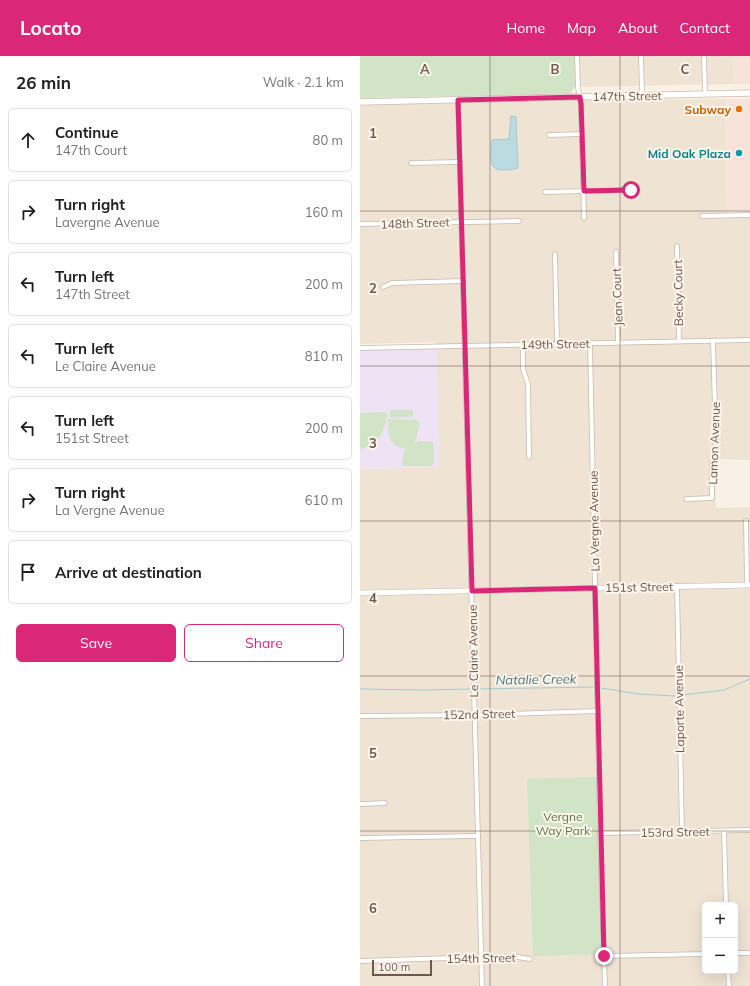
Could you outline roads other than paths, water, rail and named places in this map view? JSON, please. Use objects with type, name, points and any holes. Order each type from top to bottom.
[{"type":"main road","name":"147th Street","points":[[360,102],[750,93]]},
{"type":"street","points":[[577,56],[578,88],[581,102],[584,218]]},
{"type":"street","points":[[641,56],[642,96]]},
{"type":"street","points":[[704,56],[705,94]]},
{"type":"street","name":"Le Claire Avenue","points":[[458,100],[482,986]]},
{"type":"street","points":[[549,135],[582,134]]},
{"type":"street","points":[[411,163],[460,162]]},
{"type":"street","points":[[545,192],[631,190]]},
{"type":"street","points":[[702,216],[750,215]]},
{"type":"street","name":"148th Street","points":[[360,224],[518,221]]},
{"type":"street","name":"Becky Court","points":[[677,246],[680,341]]},
{"type":"street","name":"Jean Court","points":[[616,252],[618,342]]},
{"type":"street","points":[[555,254],[556,344]]},
{"type":"street","points":[[383,287],[392,283],[463,282]]},
{"type":"street","name":"149th Street","points":[[360,348],[750,340]]},
{"type":"street","name":"Lamon Avenue","points":[[686,499],[712,498],[712,463],[716,443],[713,341]]},
{"type":"street","name":"La Vergne Avenue","points":[[590,343],[600,834],[605,986]]},
{"type":"street","points":[[523,344],[523,369],[528,384],[529,456]]},
{"type":"street","points":[[746,522],[749,585]]},
{"type":"street","name":"151st Street","points":[[360,593],[749,585]]},
{"type":"street","name":"Laporte Avenue","points":[[676,586],[682,831]]},
{"type":"street","name":"152nd Street","points":[[360,716],[475,715],[598,711]]},
{"type":"street","points":[[360,804],[386,803]]},
{"type":"street","name":"153rd Street","points":[[600,834],[750,830]]},
{"type":"street","points":[[724,831],[726,902]]},
{"type":"street","points":[[360,838],[478,836]]},
{"type":"street","points":[[738,953],[750,953]]},
{"type":"street","points":[[604,956],[702,954]]},
{"type":"street","name":"154th Street","points":[[360,961],[481,957],[517,957],[530,959]]},
{"type":"street","points":[[728,974],[729,986]]},
{"type":"water","points":[[511,116],[516,117],[518,168],[501,170],[495,168],[491,161],[492,140],[509,139]]},
{"type":"waterway","name":"Natalie Creek","points":[[683,695],[724,690],[750,679]]},
{"type":"waterway","name":"Natalie Creek","points":[[477,689],[594,687]]},
{"type":"waterway","name":"Natalie Creek","points":[[601,688],[639,694],[675,696]]},
{"type":"waterway","name":"Natalie Creek","points":[[360,689],[471,689]]},
{"type":"place","name":"Subway","points":[[739,109]]},
{"type":"place","name":"Mid Oak Plaza","points":[[739,153]]},
{"type":"park label","name":"Vergne Way Park","points":[[563,823]]}]
